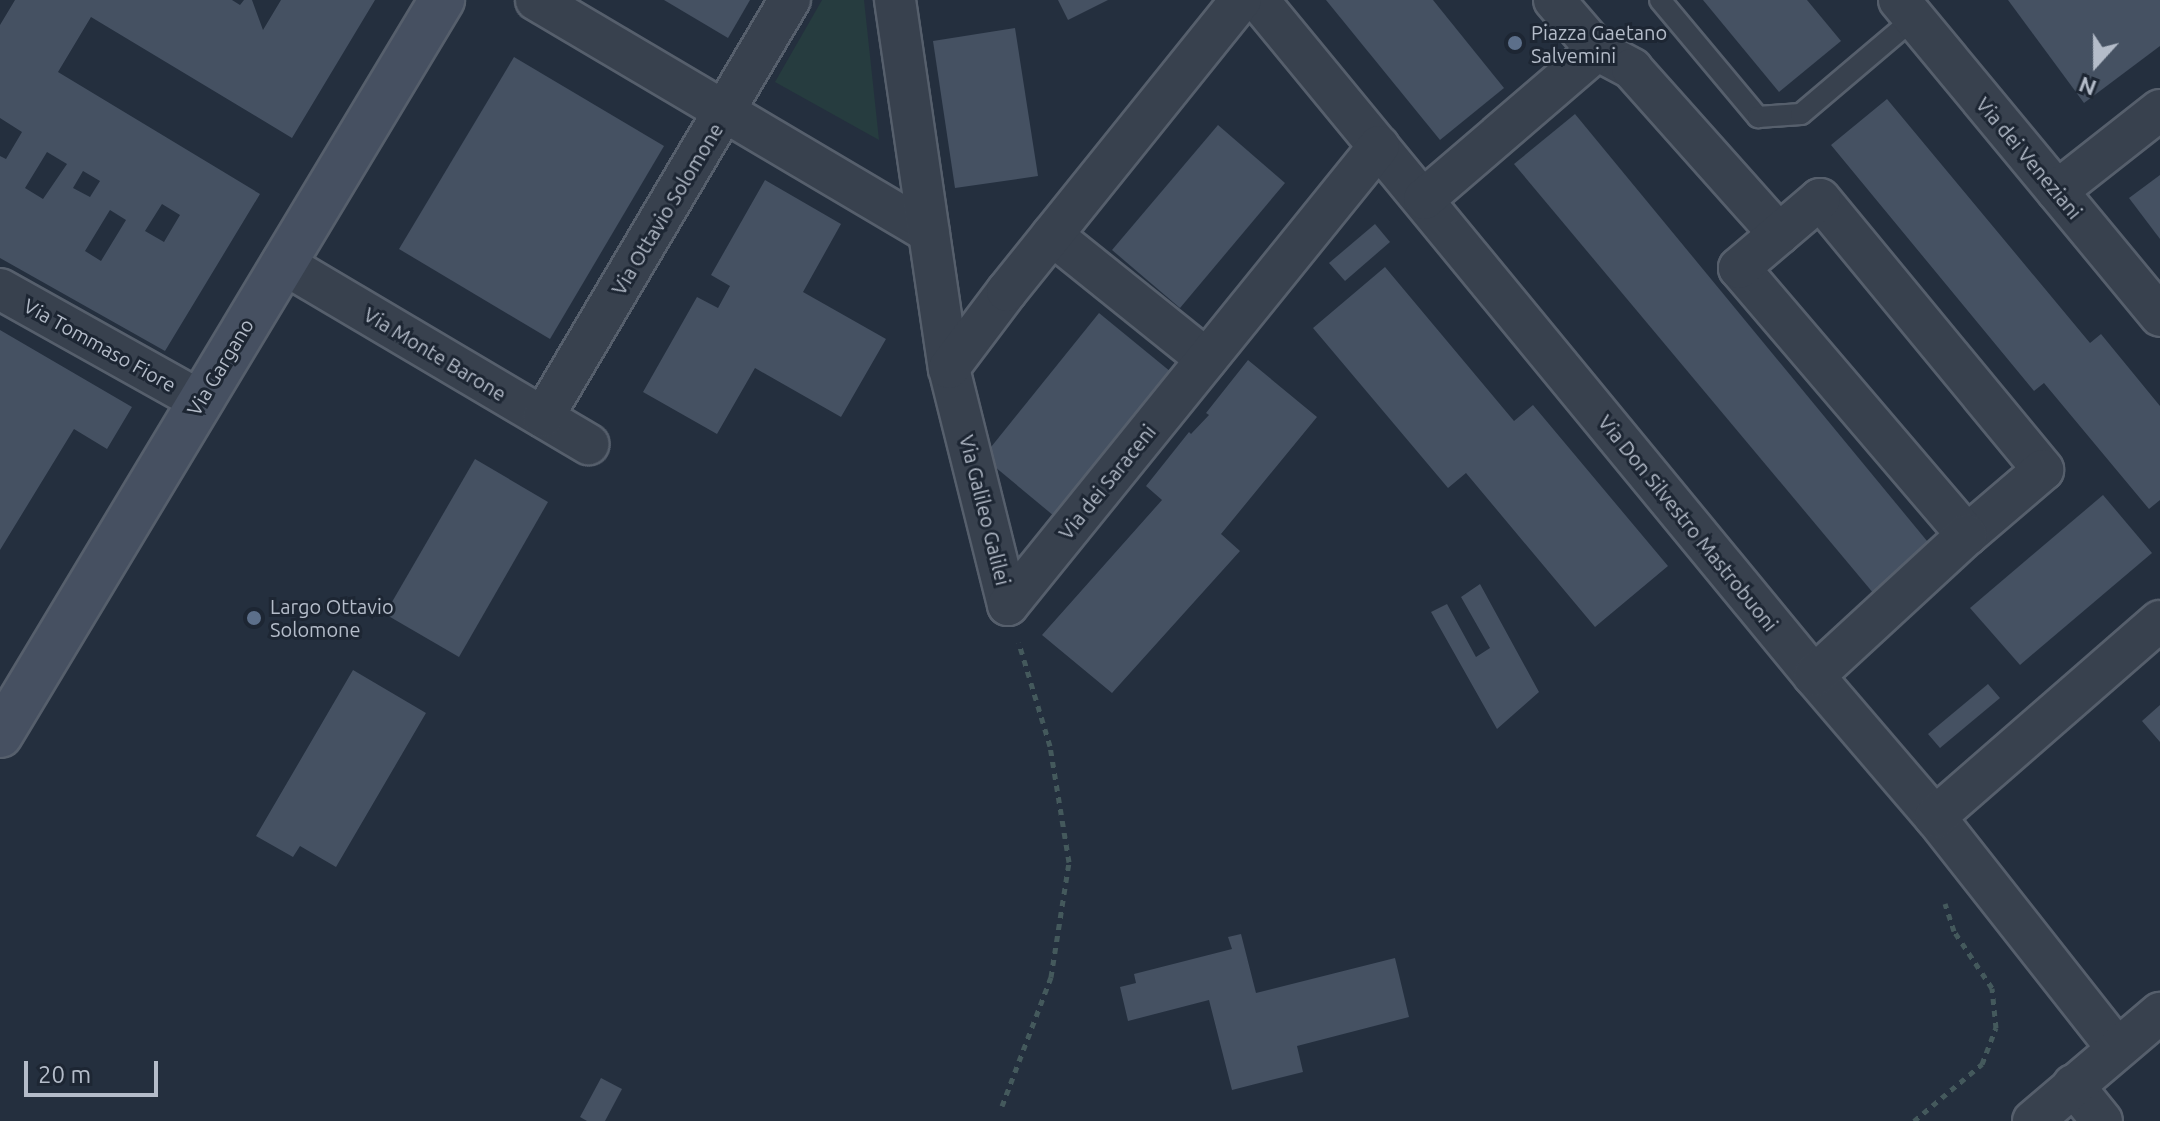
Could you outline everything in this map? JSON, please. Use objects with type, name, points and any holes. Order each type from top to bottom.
[{"type":"main road","name":"Via Gargano","points":[[0,735],[442,0]]},
{"type":"street","points":[[536,0],[929,232]]},
{"type":"street","name":"Via Ottavio Solomone","points":[[543,417],[790,0]]},
{"type":"street","points":[[895,0],[949,368]]},
{"type":"street","points":[[949,368],[1241,0]]},
{"type":"street","name":"Via Don Silvestro Mastrobuoni","points":[[1258,0],[1814,676],[1935,817],[2116,1047]]},
{"type":"street","points":[[1554,0],[1597,50],[1632,69],[1779,234]]},
{"type":"street","name":"Via dei Veneziani","points":[[1906,9],[2160,316]]},
{"type":"street","points":[[1424,199],[1597,50]]},
{"type":"street","points":[[2057,191],[2160,110]]},
{"type":"street","name":"Via dei Saraceni","points":[[1008,605],[1379,146]]},
{"type":"street","points":[[1814,676],[1967,535],[2043,470],[1820,199],[1739,268],[1967,535]]},
{"type":"street","points":[[1052,235],[1206,359]]},
{"type":"street","name":"Via Monte Barone","points":[[282,263],[588,444]]},
{"type":"street","name":"Via Tommaso Fiore","points":[[0,289],[200,401]]},
{"type":"street","name":"Via Galileo Galilei","points":[[949,368],[1008,605]]},
{"type":"street","points":[[1935,817],[2160,621]]},
{"type":"street","points":[[2033,1121],[2116,1047],[2160,1013]]},
{"type":"street","points":[[2073,1085],[2102,1121]]},
{"type":"lane","points":[[1660,0],[1758,117],[1801,114],[1906,9]]},
{"type":"path","name":"Via Galileo Galilei","points":[[1002,1106],[1051,977],[1069,862],[1050,746],[1008,605]]},
{"type":"path","points":[[1914,1121],[1982,1064],[1996,1028],[1992,988],[1954,931],[1941,889]]},
{"type":"green space","points":[[822,0],[864,0],[879,140],[775,82]]},
{"type":"building","points":[[15,0],[232,0],[240,5],[244,0],[252,0],[263,30],[281,0],[375,0],[292,138],[91,17],[58,72],[260,194],[165,351],[0,258],[0,156],[6,159],[22,132],[0,118],[0,25]],"holes":[[[47,152],[67,164],[43,199],[25,188]],[[83,171],[100,181],[90,197],[73,188]],[[162,204],[180,215],[164,242],[145,231]],[[110,210],[126,220],[101,261],[85,251]]]},
{"type":"building","points":[[664,0],[750,0],[728,38]]},
{"type":"building","points":[[1058,0],[1108,0],[1068,20]]},
{"type":"building","points":[[1326,0],[1433,0],[1504,88],[1440,140]]},
{"type":"building","points":[[1703,0],[1807,0],[1841,41],[1779,92]]},
{"type":"building","points":[[2008,0],[2160,0],[2160,46],[2084,103]]},
{"type":"building","points":[[1015,28],[1038,176],[955,188],[933,41]]},
{"type":"building","points":[[514,57],[664,146],[550,339],[399,249]]},
{"type":"building","points":[[1887,99],[2090,343],[2101,334],[2160,406],[2160,500],[2149,509],[2044,383],[2034,391],[1831,145]]},
{"type":"building","points":[[1575,114],[1932,547],[1874,594],[1514,164]]},
{"type":"building","points":[[1218,125],[1285,183],[1180,308],[1112,250]]},
{"type":"building","points":[[2160,175],[2160,239],[2129,198]]},
{"type":"building","points":[[765,180],[841,224],[803,292],[886,339],[841,417],[755,368],[717,434],[643,392],[697,297],[718,308],[730,286],[711,275]]},
{"type":"building","points":[[1375,224],[1390,242],[1345,281],[1329,263]]},
{"type":"building","points":[[1385,267],[1514,421],[1533,405],[1668,566],[1595,627],[1466,473],[1448,488],[1313,328]]},
{"type":"building","points":[[1099,313],[1171,372],[1054,516],[983,457]]},
{"type":"building","points":[[0,330],[132,407],[107,449],[74,429],[0,550]]},
{"type":"building","points":[[1248,360],[1317,417],[1221,534],[1240,551],[1112,693],[1042,635],[1162,500],[1146,486],[1189,432],[1191,434],[1209,415],[1206,413]]},
{"type":"building","points":[[475,459],[548,502],[459,657],[385,614]]},
{"type":"building","points":[[2103,495],[2152,553],[2020,665],[1970,608]]},
{"type":"building","points":[[1480,584],[1539,692],[1497,729],[1431,612],[1447,604],[1476,657],[1490,648],[1461,597]]},
{"type":"building","points":[[353,670],[426,713],[336,867],[300,846],[293,857],[256,836]]},
{"type":"building","points":[[1988,684],[2000,698],[1940,748],[1928,734]]},
{"type":"building","points":[[2160,705],[2160,742],[2142,721]]},
{"type":"building","points":[[1241,934],[1256,993],[1395,958],[1409,1017],[1297,1046],[1303,1072],[1232,1090],[1209,1000],[1128,1021],[1120,987],[1136,983],[1134,974],[1232,949],[1228,937]]},
{"type":"building","points":[[601,1078],[622,1089],[605,1121],[587,1121],[580,1117]]},
{"type":"place","name":"Piazza Gaetano Salvemini","points":[[1515,43]]},
{"type":"place","name":"Largo Ottavio Solomone","points":[[254,618]]}]
